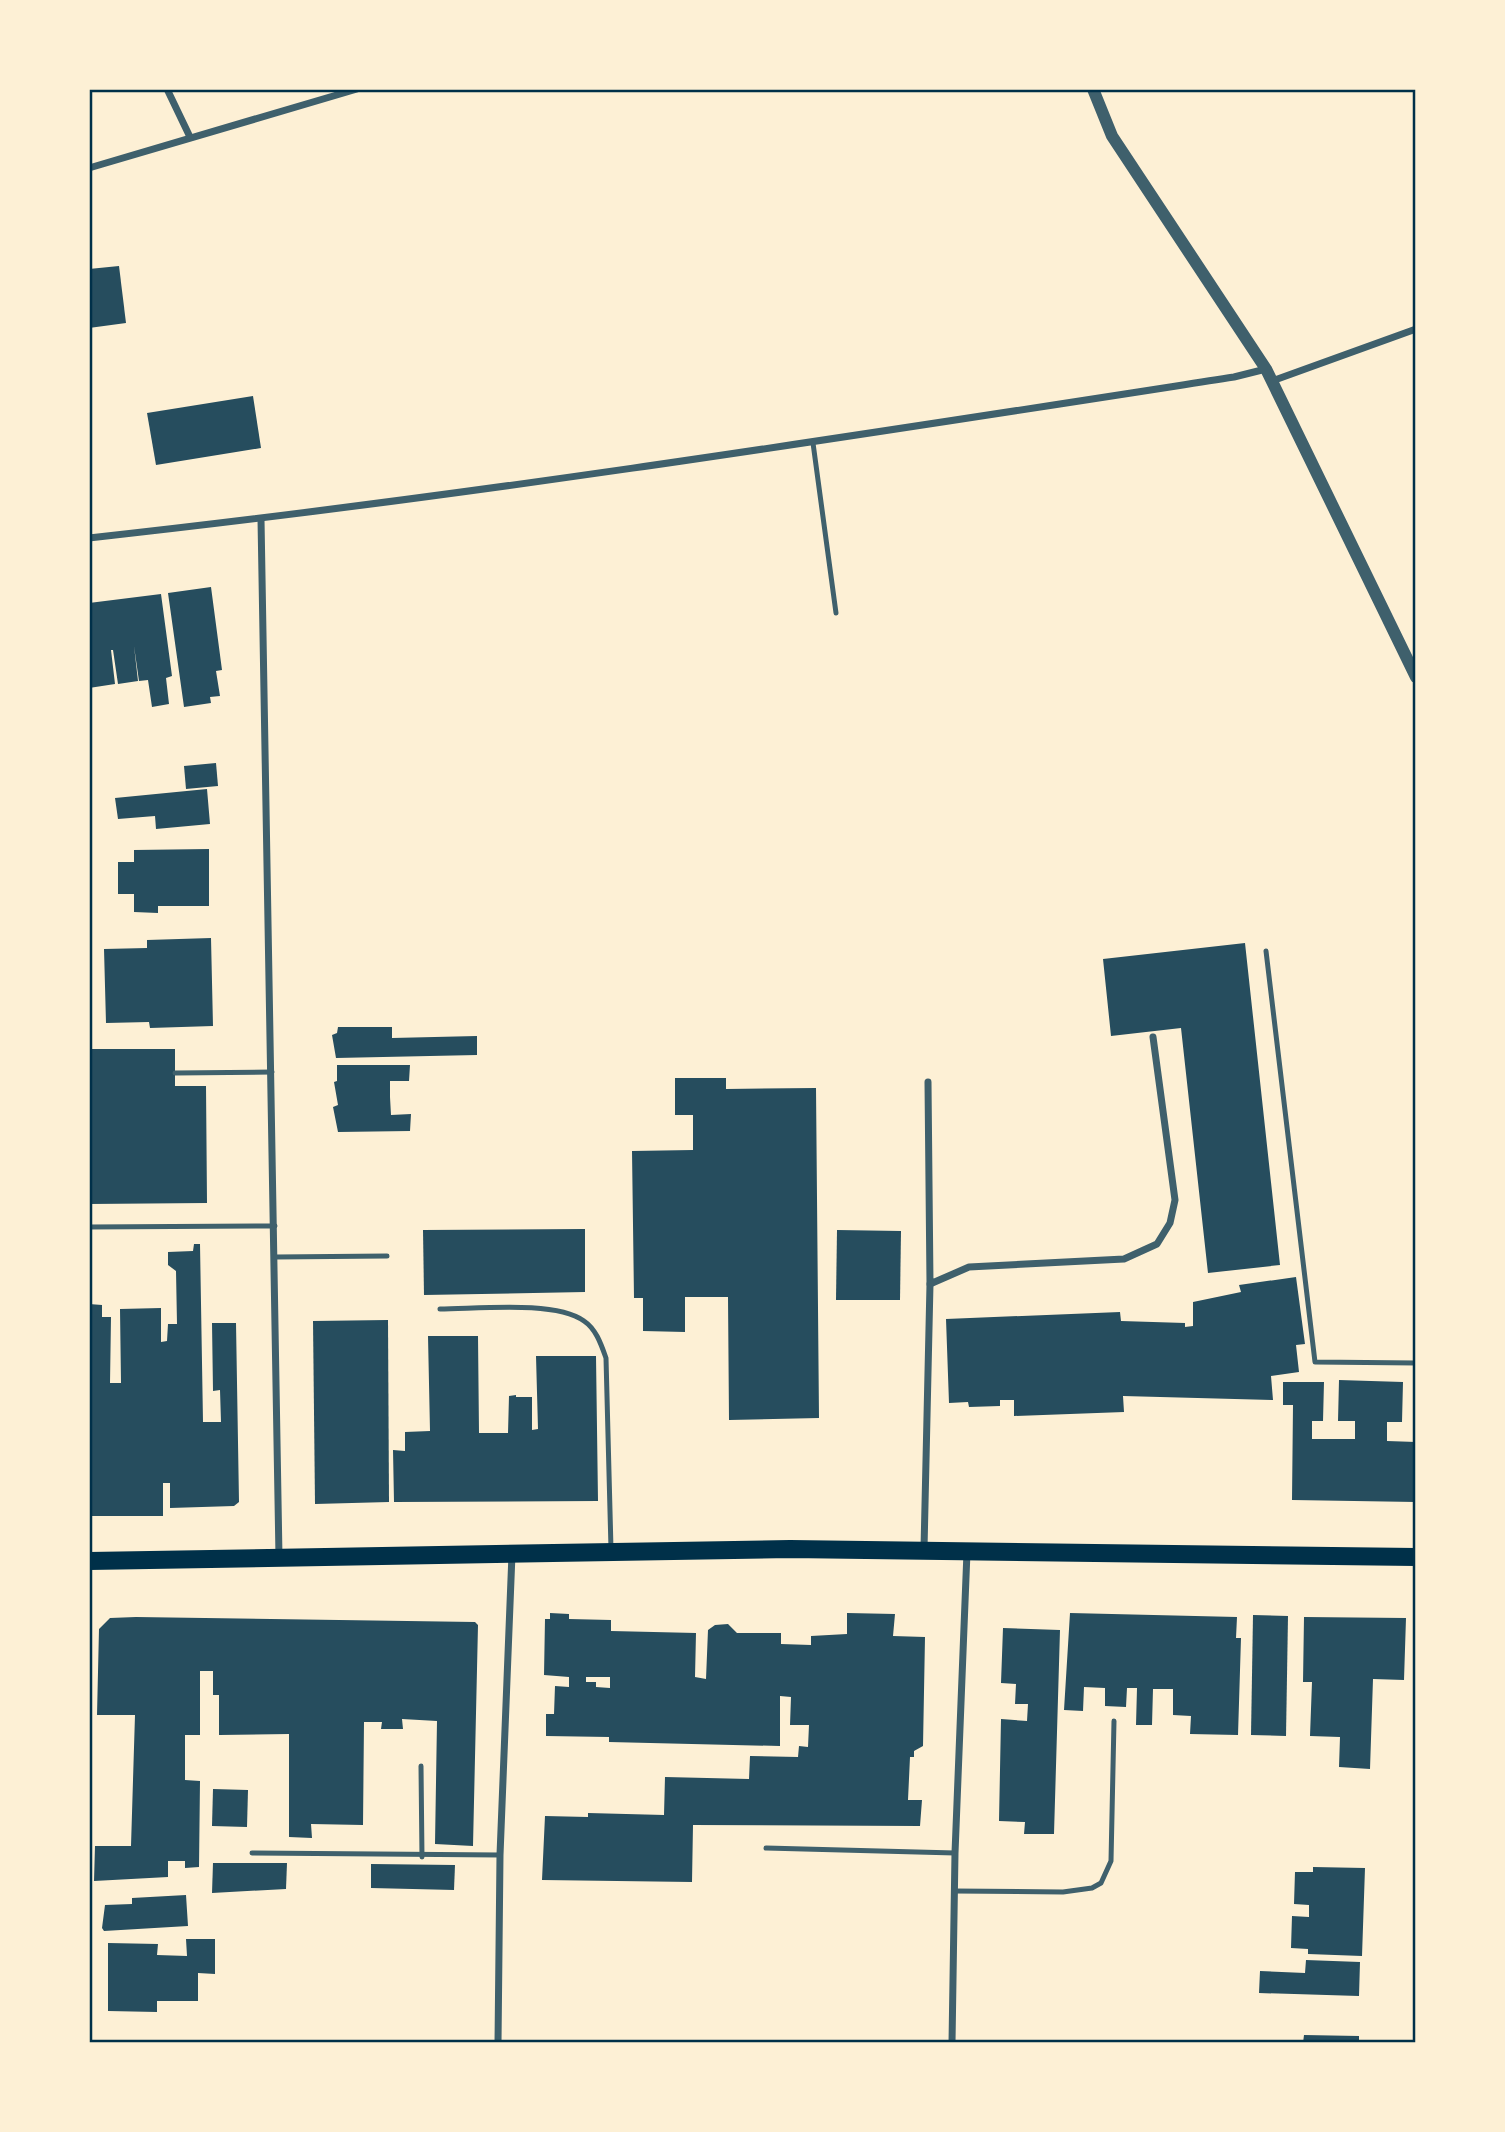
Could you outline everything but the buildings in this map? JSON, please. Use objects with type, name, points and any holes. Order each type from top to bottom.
[{"type":"main road","points":[[89,1561],[924,1551],[1416,1557]]},
{"type":"street","points":[[167,89],[190,137]]},
{"type":"street","points":[[89,168],[357,89]]},
{"type":"street","points":[[1093,89],[1112,136],[1269,375],[1416,677]]},
{"type":"street","points":[[89,538],[261,519],[813,443],[1234,377],[1269,375],[1416,329]]},
{"type":"street","points":[[261,519],[276,1257],[279,1557]]},
{"type":"street","points":[[930,1284],[969,1267],[1124,1259],[1157,1244],[1170,1223],[1175,1200],[1153,1037]]},
{"type":"street","points":[[924,1551],[930,1284],[928,1082]]},
{"type":"street","points":[[951,2043],[955,1853],[967,1552]]},
{"type":"street","points":[[498,2043],[500,1855],[512,1554]]},
{"type":"lane","points":[[813,443],[836,613]]},
{"type":"lane","points":[[1266,951],[1315,1362],[1416,1363]]},
{"type":"lane","points":[[175,1073],[272,1072]]},
{"type":"lane","points":[[89,1227],[275,1226]]},
{"type":"lane","points":[[276,1257],[387,1256]]},
{"type":"lane","points":[[440,1309],[538,1310],[572,1314],[587,1322],[597,1335],[606,1358],[611,1553]]},
{"type":"lane","points":[[954,1891],[1063,1892],[1092,1888],[1101,1883],[1111,1861],[1114,1721]]},
{"type":"lane","points":[[421,1766],[422,1857]]},
{"type":"lane","points":[[766,1848],[955,1853]]},
{"type":"lane","points":[[252,1853],[422,1857],[500,1855]]}]
